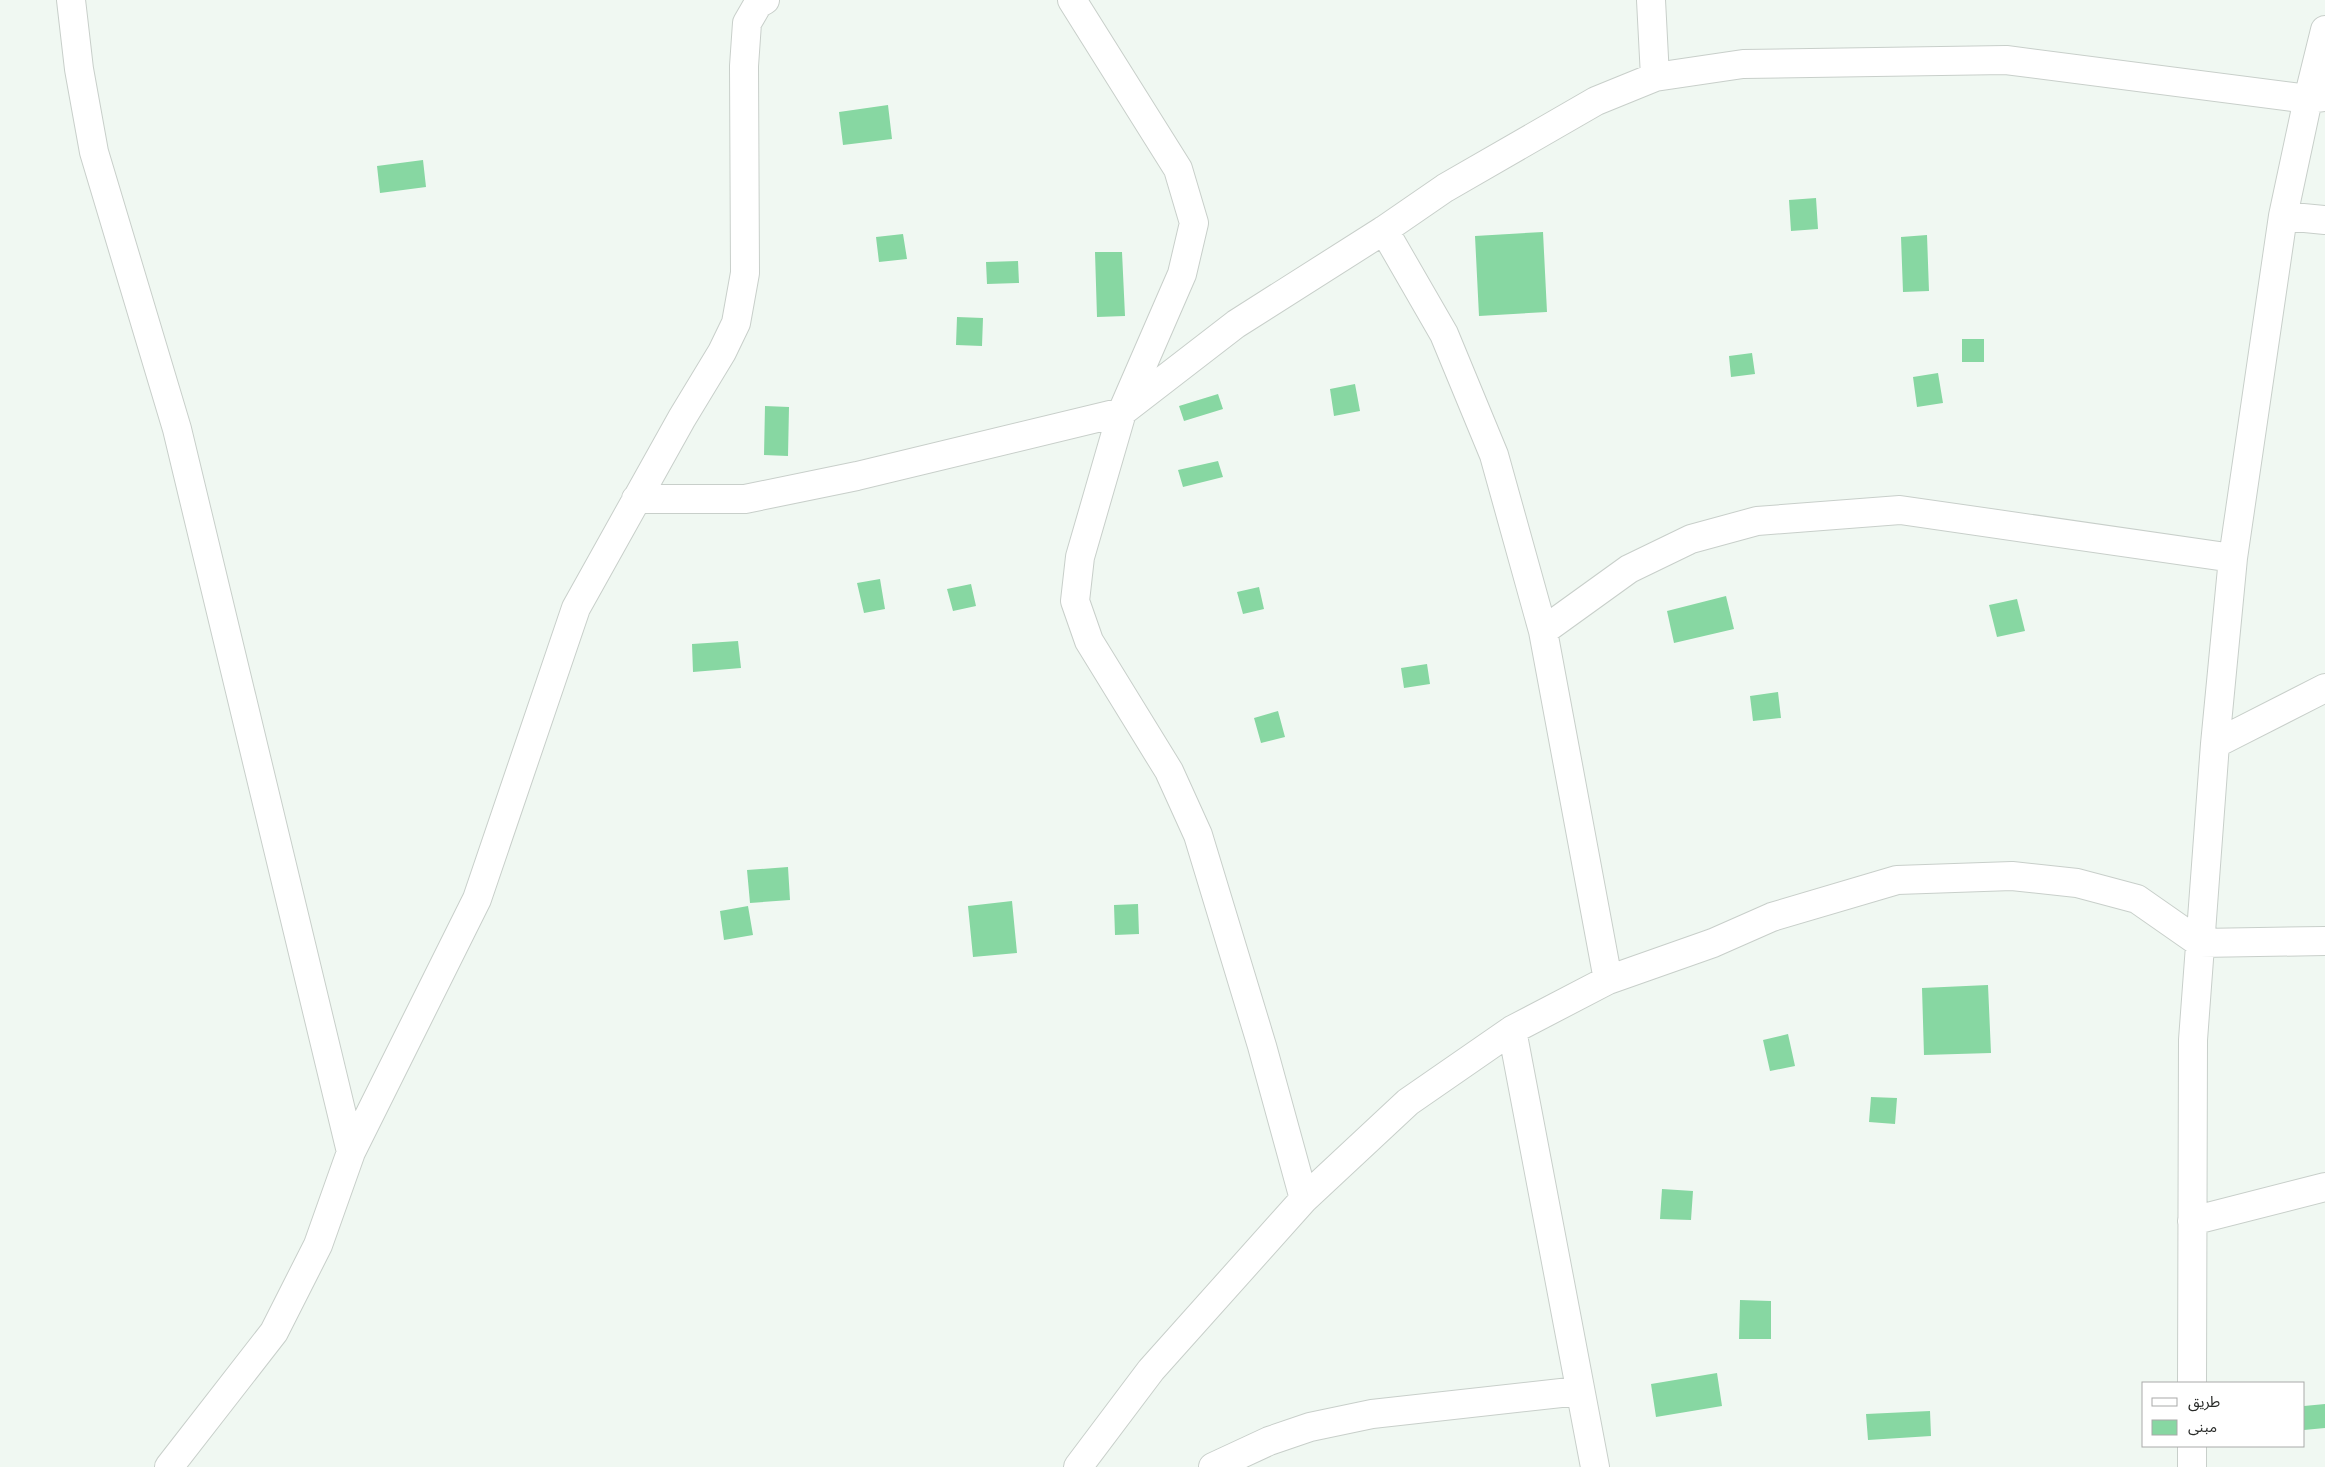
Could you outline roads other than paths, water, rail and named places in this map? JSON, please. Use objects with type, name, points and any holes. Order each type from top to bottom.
[{"type":"street","points":[[71,0],[79,69],[94,152],[177,429],[351,1152]]},
{"type":"street","points":[[169,1467],[274,1332],[318,1245],[351,1152],[477,899],[576,608],[636,499],[722,352],[736,323],[745,273],[744,66],[747,24],[758,4],[765,0]]},
{"type":"street","points":[[1072,0],[1178,169],[1194,223],[1182,274],[1122,412],[1080,557],[1075,601],[1089,641],[1169,771],[1198,835],[1262,1046],[1304,1199]]},
{"type":"street","points":[[1651,0],[1655,77]]},
{"type":"street","points":[[2192,1382],[2193,1040],[2215,744],[2233,558],[2283,216],[2316,98],[2325,30]]},
{"type":"street","points":[[636,499],[745,499],[858,476],[1122,412],[1236,324],[1384,230],[1446,188],[1587,106],[1655,77],[1743,64],[2006,60],[2316,98]]},
{"type":"street","points":[[2283,216],[2325,220]]},
{"type":"street","points":[[1384,230],[1444,334],[1494,455],[1543,631],[1608,980]]},
{"type":"street","points":[[1543,631],[1629,569],[1691,539],[1757,521],[1900,510],[2233,558]]},
{"type":"street","points":[[2215,744],[2325,688]]},
{"type":"street","points":[[1078,1467],[1151,1370],[1304,1199],[1408,1102],[1512,1030],[1608,980],[1713,943],[1772,917],[1897,880],[2012,876],[2077,883],[2137,899],[2200,943],[2325,941]]},
{"type":"street","points":[[1512,1030],[1595,1467]]},
{"type":"street","points":[[2192,1221],[2325,1188]]},
{"type":"street","points":[[1213,1467],[1269,1441],[1310,1427],[1372,1414],[1579,1390]]},
{"type":"street","points":[[2192,1447],[2192,1467]]}]
